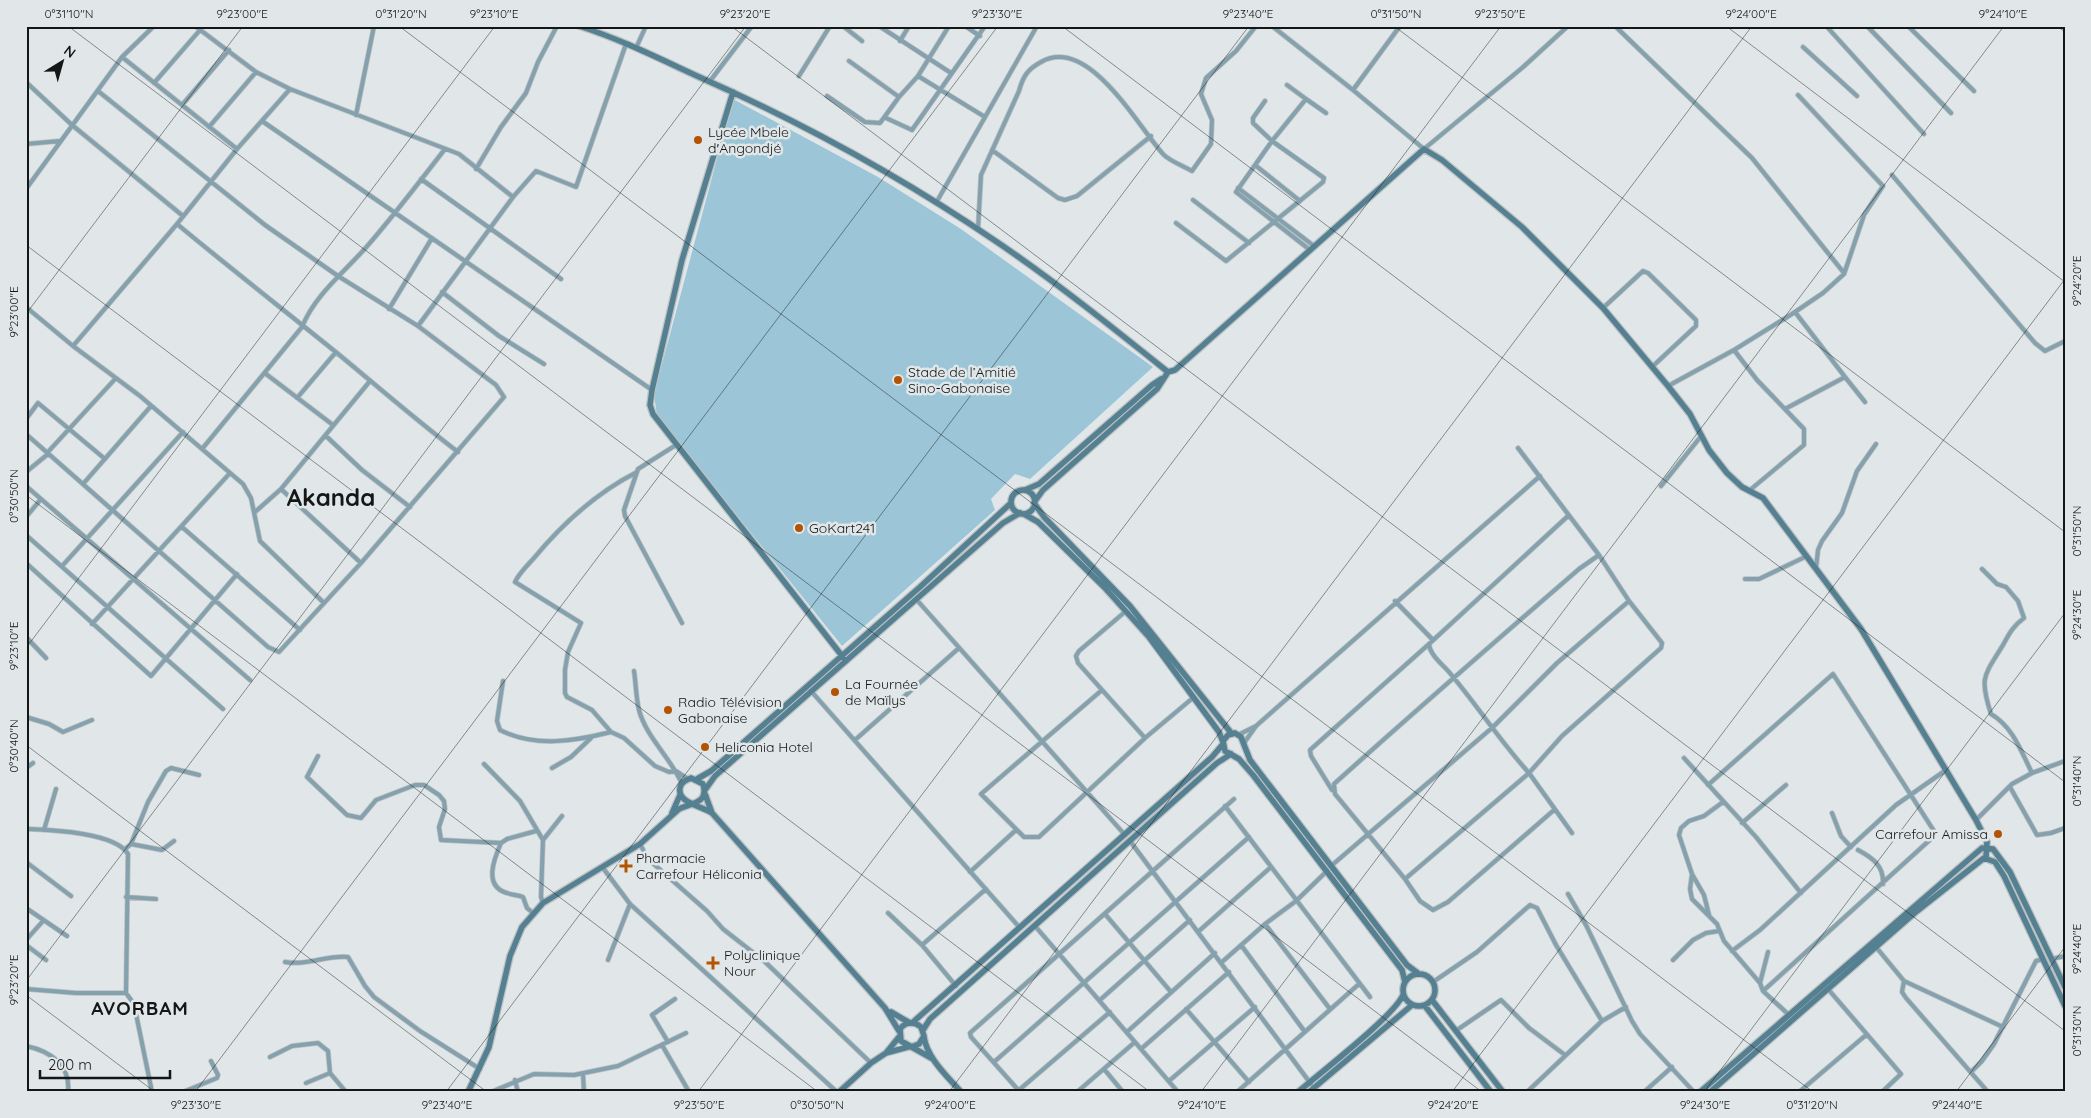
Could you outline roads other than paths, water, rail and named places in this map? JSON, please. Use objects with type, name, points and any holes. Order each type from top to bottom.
[{"type":"street","points":[[26,189],[122,57],[154,26]]},
{"type":"street","points":[[194,26],[229,50],[256,72],[290,89],[459,154],[513,197]]},
{"type":"street","points":[[356,115],[374,26]]},
{"type":"street","points":[[476,169],[501,127],[526,93],[538,62],[557,26]]},
{"type":"street","points":[[579,26],[636,48],[733,92],[815,134],[936,203],[978,229],[1060,287],[1168,372]]},
{"type":"street","points":[[636,48],[646,26]]},
{"type":"street","points":[[710,81],[752,26]]},
{"type":"street","points":[[799,76],[830,26]]},
{"type":"street","points":[[843,26],[862,41]]},
{"type":"street","points":[[880,26],[951,73]]},
{"type":"street","points":[[900,41],[909,26]]},
{"type":"street","points":[[827,96],[865,122],[880,123],[886,118],[899,97],[918,76],[949,26]]},
{"type":"street","points":[[964,26],[980,36]]},
{"type":"street","points":[[886,118],[912,130],[951,73],[980,36],[985,26]]},
{"type":"street","points":[[936,203],[1037,26]]},
{"type":"street","points":[[978,229],[981,175],[1025,73],[1050,57],[1061,56],[1089,66],[1151,136],[1164,155],[1192,171],[1212,144],[1212,120],[1201,94],[1206,78],[1236,51],[1256,26]]},
{"type":"street","points":[[1272,26],[1424,149],[1442,160],[1522,227],[1603,308],[1653,366],[1702,435],[1709,450],[1727,473],[1742,487],[1763,498],[1861,629],[1976,820],[1987,842],[1986,857]]},
{"type":"street","points":[[1353,90],[1400,26]]},
{"type":"street","points":[[637,472],[612,485],[582,508],[548,540],[515,582],[581,623],[568,652],[565,693],[572,701],[592,710],[611,732],[624,738],[654,766],[669,772],[676,771],[688,779],[697,779],[711,771],[1003,523],[1030,511],[1043,490],[1157,389],[1168,372],[1175,370],[1424,149],[1522,68],[1568,26]]},
{"type":"street","points":[[1615,26],[1752,158],[1844,274]]},
{"type":"street","points":[[1867,26],[1951,113]]},
{"type":"street","points":[[1908,26],[1974,90]]},
{"type":"street","points":[[1828,28],[1924,134]]},
{"type":"street","points":[[154,83],[200,30]]},
{"type":"street","points":[[418,326],[513,197],[536,171],[576,187],[626,44]]},
{"type":"street","points":[[1803,48],[1857,96]]},
{"type":"street","points":[[182,104],[229,50]]},
{"type":"street","points":[[122,57],[237,149]]},
{"type":"street","points":[[849,61],[899,97]]},
{"type":"street","points":[[209,127],[256,72]]},
{"type":"street","points":[[918,76],[939,91],[985,117]]},
{"type":"street","points":[[26,82],[72,125],[183,216]]},
{"type":"street","points":[[1287,85],[1326,113]]},
{"type":"street","points":[[73,346],[177,224],[237,149],[290,89]]},
{"type":"street","points":[[26,434],[268,648],[278,652],[362,563],[504,396],[489,380],[418,326],[389,310],[265,225],[98,91]]},
{"type":"street","points":[[733,92],[682,260],[650,405],[653,414],[676,444],[844,658]]},
{"type":"street","points":[[1668,386],[1734,350],[1795,312],[1823,293],[1844,274],[1864,215],[1883,186],[1798,95]]},
{"type":"street","points":[[1306,99],[1272,140],[1236,192],[1275,223],[1312,248]]},
{"type":"street","points":[[1176,223],[1226,261],[1280,219],[1323,182],[1324,178],[1272,140],[1253,123],[1253,118],[1265,101]]},
{"type":"street","points":[[262,121],[652,390]]},
{"type":"street","points":[[992,150],[1058,198],[1064,200],[1084,192],[1151,136]]},
{"type":"street","points":[[26,144],[60,141]]},
{"type":"street","points":[[202,449],[266,374],[302,327],[307,315],[338,276],[368,245],[445,149]]},
{"type":"street","points":[[1255,165],[1300,200]]},
{"type":"street","points":[[1892,175],[2035,343],[2045,351],[2065,341]]},
{"type":"street","points":[[421,179],[561,279]]},
{"type":"street","points":[[1238,188],[1280,219],[1312,248]]},
{"type":"street","points":[[1194,200],[1249,243]]},
{"type":"street","points":[[177,224],[458,452]]},
{"type":"street","points":[[389,310],[432,238]]},
{"type":"street","points":[[1603,308],[1643,271],[1648,273],[1696,320],[1696,326],[1653,366]]},
{"type":"street","points":[[442,292],[499,336],[544,364]]},
{"type":"street","points":[[26,307],[73,346],[116,378],[243,484],[251,498],[260,541],[324,603]]},
{"type":"street","points":[[1795,312],[1865,402]]},
{"type":"street","points":[[1734,350],[1756,380],[1804,429],[1804,445],[1750,490]]},
{"type":"street","points":[[297,398],[336,352]]},
{"type":"street","points":[[266,374],[333,426]]},
{"type":"street","points":[[1785,409],[1845,376]]},
{"type":"street","points":[[26,472],[48,453],[116,378]]},
{"type":"street","points":[[468,1092],[491,1041],[512,947],[522,927],[533,913],[543,903],[640,844],[669,820],[679,809],[701,800],[715,776],[811,691],[1011,503],[1015,493],[1039,484],[1152,385],[1163,378]]},
{"type":"street","points":[[255,512],[281,490],[370,381]]},
{"type":"street","points":[[26,419],[38,403],[105,459]]},
{"type":"street","points":[[83,484],[150,406]]},
{"type":"street","points":[[63,565],[182,432]]},
{"type":"street","points":[[1661,486],[1702,435]]},
{"type":"street","points":[[326,436],[362,470],[410,507]]},
{"type":"street","points":[[676,444],[638,469],[624,510],[625,516],[682,623]]},
{"type":"street","points":[[1816,569],[1818,550],[1822,541],[1842,513],[1857,471],[1876,444]]},
{"type":"street","points":[[1405,879],[1529,773],[1562,736],[1661,648],[1662,643],[1629,601],[1599,555],[1518,448]]},
{"type":"street","points":[[92,624],[160,552],[230,473]]},
{"type":"street","points":[[603,868],[630,904],[838,1092],[871,1063],[886,1053],[920,1044],[930,1019],[1217,763],[1232,754],[1240,752],[1256,726],[1395,601],[1540,476]]},
{"type":"street","points":[[26,486],[250,680]]},
{"type":"street","points":[[281,490],[362,563]]},
{"type":"street","points":[[1025,490],[1032,494],[1044,517],[1130,606],[1244,744],[1250,760],[1402,970],[1405,982],[1403,995],[1394,1008],[1298,1092]]},
{"type":"street","points":[[26,517],[41,499]]},
{"type":"street","points":[[1011,503],[1014,510],[1038,522],[1126,611],[1194,697],[1219,732],[1225,751],[1232,754],[1253,775],[1407,965],[1434,982],[1435,991],[1432,1000],[1425,1006],[1412,1005],[1403,995]]},
{"type":"street","points":[[1554,810],[1448,902],[1432,910],[1420,901],[1405,879],[1335,794],[1311,756],[1310,750],[1569,515]]},
{"type":"street","points":[[182,527],[300,630]]},
{"type":"street","points":[[26,535],[63,565],[108,608],[223,708]]},
{"type":"street","points":[[1335,794],[1334,784],[1579,569],[1599,555]]},
{"type":"street","points":[[1746,579],[1759,579],[1806,556]]},
{"type":"street","points":[[26,563],[151,676],[237,574]]},
{"type":"street","points":[[1982,569],[1997,584],[2006,587],[2023,610],[2024,618],[2013,627],[1986,670],[1984,687],[1991,714],[2003,721],[2008,727],[2032,773]]},
{"type":"street","points":[[916,598],[1040,741],[1125,835]]},
{"type":"street","points":[[1395,601],[1433,640]]},
{"type":"street","points":[[1222,962],[1265,924],[1296,900],[1329,869],[1493,727],[1558,663],[1629,601]]},
{"type":"street","points":[[1126,611],[1079,651],[1076,656],[1078,663],[1145,738]]},
{"type":"street","points":[[26,638],[46,658]]},
{"type":"street","points":[[1429,644],[1430,651],[1493,727],[1505,747],[1529,773],[1572,833]]},
{"type":"street","points":[[855,740],[959,648]]},
{"type":"street","points":[[634,671],[639,711],[650,734],[676,771],[682,784],[680,795],[669,820]]},
{"type":"street","points":[[1708,785],[1833,674],[1934,831],[1934,835],[1883,884],[1763,991]]},
{"type":"street","points":[[503,682],[497,721],[500,730],[516,738],[552,742],[592,737],[611,732]]},
{"type":"street","points":[[1102,690],[1040,741],[981,794],[1024,837],[1039,837],[1145,738],[1194,697]]},
{"type":"street","points":[[811,691],[1020,928]]},
{"type":"street","points":[[26,717],[49,724],[60,732],[92,720]]},
{"type":"street","points":[[886,1053],[904,1025],[911,1023],[956,986],[1125,835],[1212,757],[1228,735],[1256,726]]},
{"type":"street","points":[[552,768],[571,757],[592,737]]},
{"type":"street","points":[[318,756],[308,777],[347,815],[361,818],[376,800],[415,785],[424,785],[440,795],[444,801],[445,809],[439,826],[441,840],[501,843]]},
{"type":"street","points":[[1684,758],[1742,823],[1800,893]]},
{"type":"street","points":[[1976,820],[2010,786],[2032,773],[2065,761]]},
{"type":"street","points":[[26,768],[33,763]]},
{"type":"street","points":[[484,764],[520,801],[543,840]]},
{"type":"street","points":[[125,849],[131,844],[148,802],[166,771],[171,768],[198,775]]},
{"type":"street","points":[[1732,951],[1910,796],[1946,770]]},
{"type":"street","points":[[682,784],[688,779]]},
{"type":"street","points":[[697,779],[702,782],[712,813]]},
{"type":"street","points":[[1742,823],[1786,785]]},
{"type":"street","points":[[2010,786],[2037,835],[2065,828]]},
{"type":"street","points":[[44,830],[56,789]]},
{"type":"street","points":[[680,795],[684,800],[703,807],[712,813],[886,1008],[902,1044],[933,1059]]},
{"type":"street","points":[[1110,1012],[1019,1091],[971,1037],[970,1033],[1234,799]]},
{"type":"street","points":[[1710,916],[1704,895],[1692,874],[1680,835],[1681,828],[1689,821],[1704,816],[1723,802]]},
{"type":"street","points":[[1225,806],[1370,997]]},
{"type":"street","points":[[1832,813],[1841,836],[1851,848]]},
{"type":"street","points":[[543,903],[541,897],[543,840],[562,816]]},
{"type":"street","points":[[26,829],[98,837],[120,844],[125,849],[129,864],[126,897],[128,928],[126,994],[134,1004],[152,1092]]},
{"type":"street","points":[[970,872],[1016,830]]},
{"type":"street","points":[[533,913],[527,908],[523,897],[505,893],[496,886],[491,869],[501,843],[507,839],[536,831]]},
{"type":"street","points":[[994,1062],[1249,837]]},
{"type":"street","points":[[1130,841],[1256,1007],[1309,1082],[1311,1090],[1412,1005]]},
{"type":"street","points":[[131,844],[162,850],[174,842]]},
{"type":"street","points":[[640,844],[648,859],[707,911],[723,929],[764,961],[871,1063]]},
{"type":"street","points":[[1700,1092],[1978,850],[1987,847],[1996,852],[2010,872],[2065,987]]},
{"type":"street","points":[[1858,850],[1872,858],[1882,869],[1883,884]]},
{"type":"street","points":[[1711,1092],[1876,946],[1986,857]]},
{"type":"street","points":[[1986,857],[1995,862],[2004,876],[2065,1006]]},
{"type":"street","points":[[26,862],[71,896]]},
{"type":"street","points":[[1198,931],[1271,867]]},
{"type":"street","points":[[1692,874],[1690,889],[1692,899],[1717,924],[1719,931],[1732,951],[1760,983],[1763,991],[1789,1014]]},
{"type":"street","points":[[922,945],[986,889]]},
{"type":"street","points":[[1568,894],[1640,1034],[1694,1092]]},
{"type":"street","points":[[126,897],[156,899]]},
{"type":"street","points":[[608,960],[630,904]]},
{"type":"street","points":[[1434,982],[1470,958],[1530,905],[1537,908],[1556,945],[1602,1021]]},
{"type":"street","points":[[26,908],[67,936]]},
{"type":"street","points":[[888,912],[922,945],[956,986]]},
{"type":"street","points":[[1104,914],[1171,992]]},
{"type":"street","points":[[1100,1000],[1190,920]]},
{"type":"street","points":[[26,940],[44,921]]},
{"type":"street","points":[[1265,924],[1330,1009]]},
{"type":"street","points":[[1035,926],[1178,1092]]},
{"type":"street","points":[[1673,960],[1693,940],[1719,931]]},
{"type":"street","points":[[26,945],[46,960]]},
{"type":"street","points":[[1241,945],[1305,1032]]},
{"type":"street","points":[[1876,946],[1904,981],[2003,1027]]},
{"type":"street","points":[[1127,1032],[1215,952]]},
{"type":"street","points":[[1760,983],[1768,952]]},
{"type":"street","points":[[285,962],[298,964],[338,956],[348,957],[364,986],[374,997],[420,1031],[480,1069]]},
{"type":"street","points":[[2052,959],[2065,956]]},
{"type":"street","points":[[1971,1072],[1990,1051],[2036,961],[2043,959]]},
{"type":"street","points":[[1141,1049],[1229,972]]},
{"type":"street","points":[[1405,982],[1410,976],[1419,974]]},
{"type":"street","points":[[1904,981],[1902,992],[1906,998],[1988,1092]]},
{"type":"street","points":[[1237,1092],[1359,984]]},
{"type":"street","points":[[26,989],[126,994]]},
{"type":"street","points":[[1828,989],[1901,1074],[1882,1092]]},
{"type":"street","points":[[668,1042],[652,1015],[675,999]]},
{"type":"street","points":[[1432,1000],[1503,1092]]},
{"type":"street","points":[[1456,1030],[1501,1000],[1528,1028],[1565,1055]]},
{"type":"street","points":[[1425,1006],[1491,1092]]},
{"type":"street","points":[[1169,1081],[1256,1007]]},
{"type":"street","points":[[1527,1092],[1602,1021],[1626,1007]]},
{"type":"street","points":[[886,1008],[911,1023],[919,1025],[923,1033],[925,1045],[933,1059],[961,1092]]},
{"type":"street","points":[[1186,1009],[1249,1082]]},
{"type":"street","points":[[491,1092],[515,1080],[534,1074],[583,1074],[618,1066],[686,1033]]},
{"type":"street","points":[[1799,1092],[1866,1035]]},
{"type":"street","points":[[1077,1092],[1135,1042]]},
{"type":"street","points":[[270,1057],[292,1046],[318,1043],[328,1051],[330,1073],[346,1092]]},
{"type":"street","points":[[662,1045],[688,1090]]},
{"type":"street","points":[[26,1046],[52,1054],[69,1081],[68,1092]]},
{"type":"street","points":[[183,1092],[217,1078],[218,1074],[211,1061]]},
{"type":"street","points":[[1644,1092],[1672,1068]]},
{"type":"street","points":[[1104,1069],[1123,1092]]},
{"type":"street","points":[[306,1083],[330,1073]]},
{"type":"street","points":[[583,1074],[584,1092]]},
{"type":"street","points":[[515,1080],[518,1092]]},
{"type":"street","points":[[1115,1092],[1120,1087]]},
{"type":"place","name":"Lycée Mbele d'Angondjé","points":[[698,140]]},
{"type":"place","name":"Stade de l’Amitié Sino-Gabonaise","points":[[898,380]]},
{"type":"place","name":"GoKart241","points":[[799,528]]},
{"type":"place","name":"La Fournée de Maïlys","points":[[835,692]]},
{"type":"place","name":"Radio Télévision Gabonaise","points":[[668,710]]},
{"type":"place","name":"Heliconia Hotel","points":[[705,747]]},
{"type":"place","name":"Carrefour Amissa","points":[[1998,834]]},
{"type":"place","name":"Pharmacie Carrefour Héliconia","points":[[626,866]]},
{"type":"place","name":"Polyclinique Nour","points":[[713,963]]},
{"type":"district","name":"Akanda","points":[[331,497]]},
{"type":"district","name":"AVORBAM","points":[[140,1008]]}]
